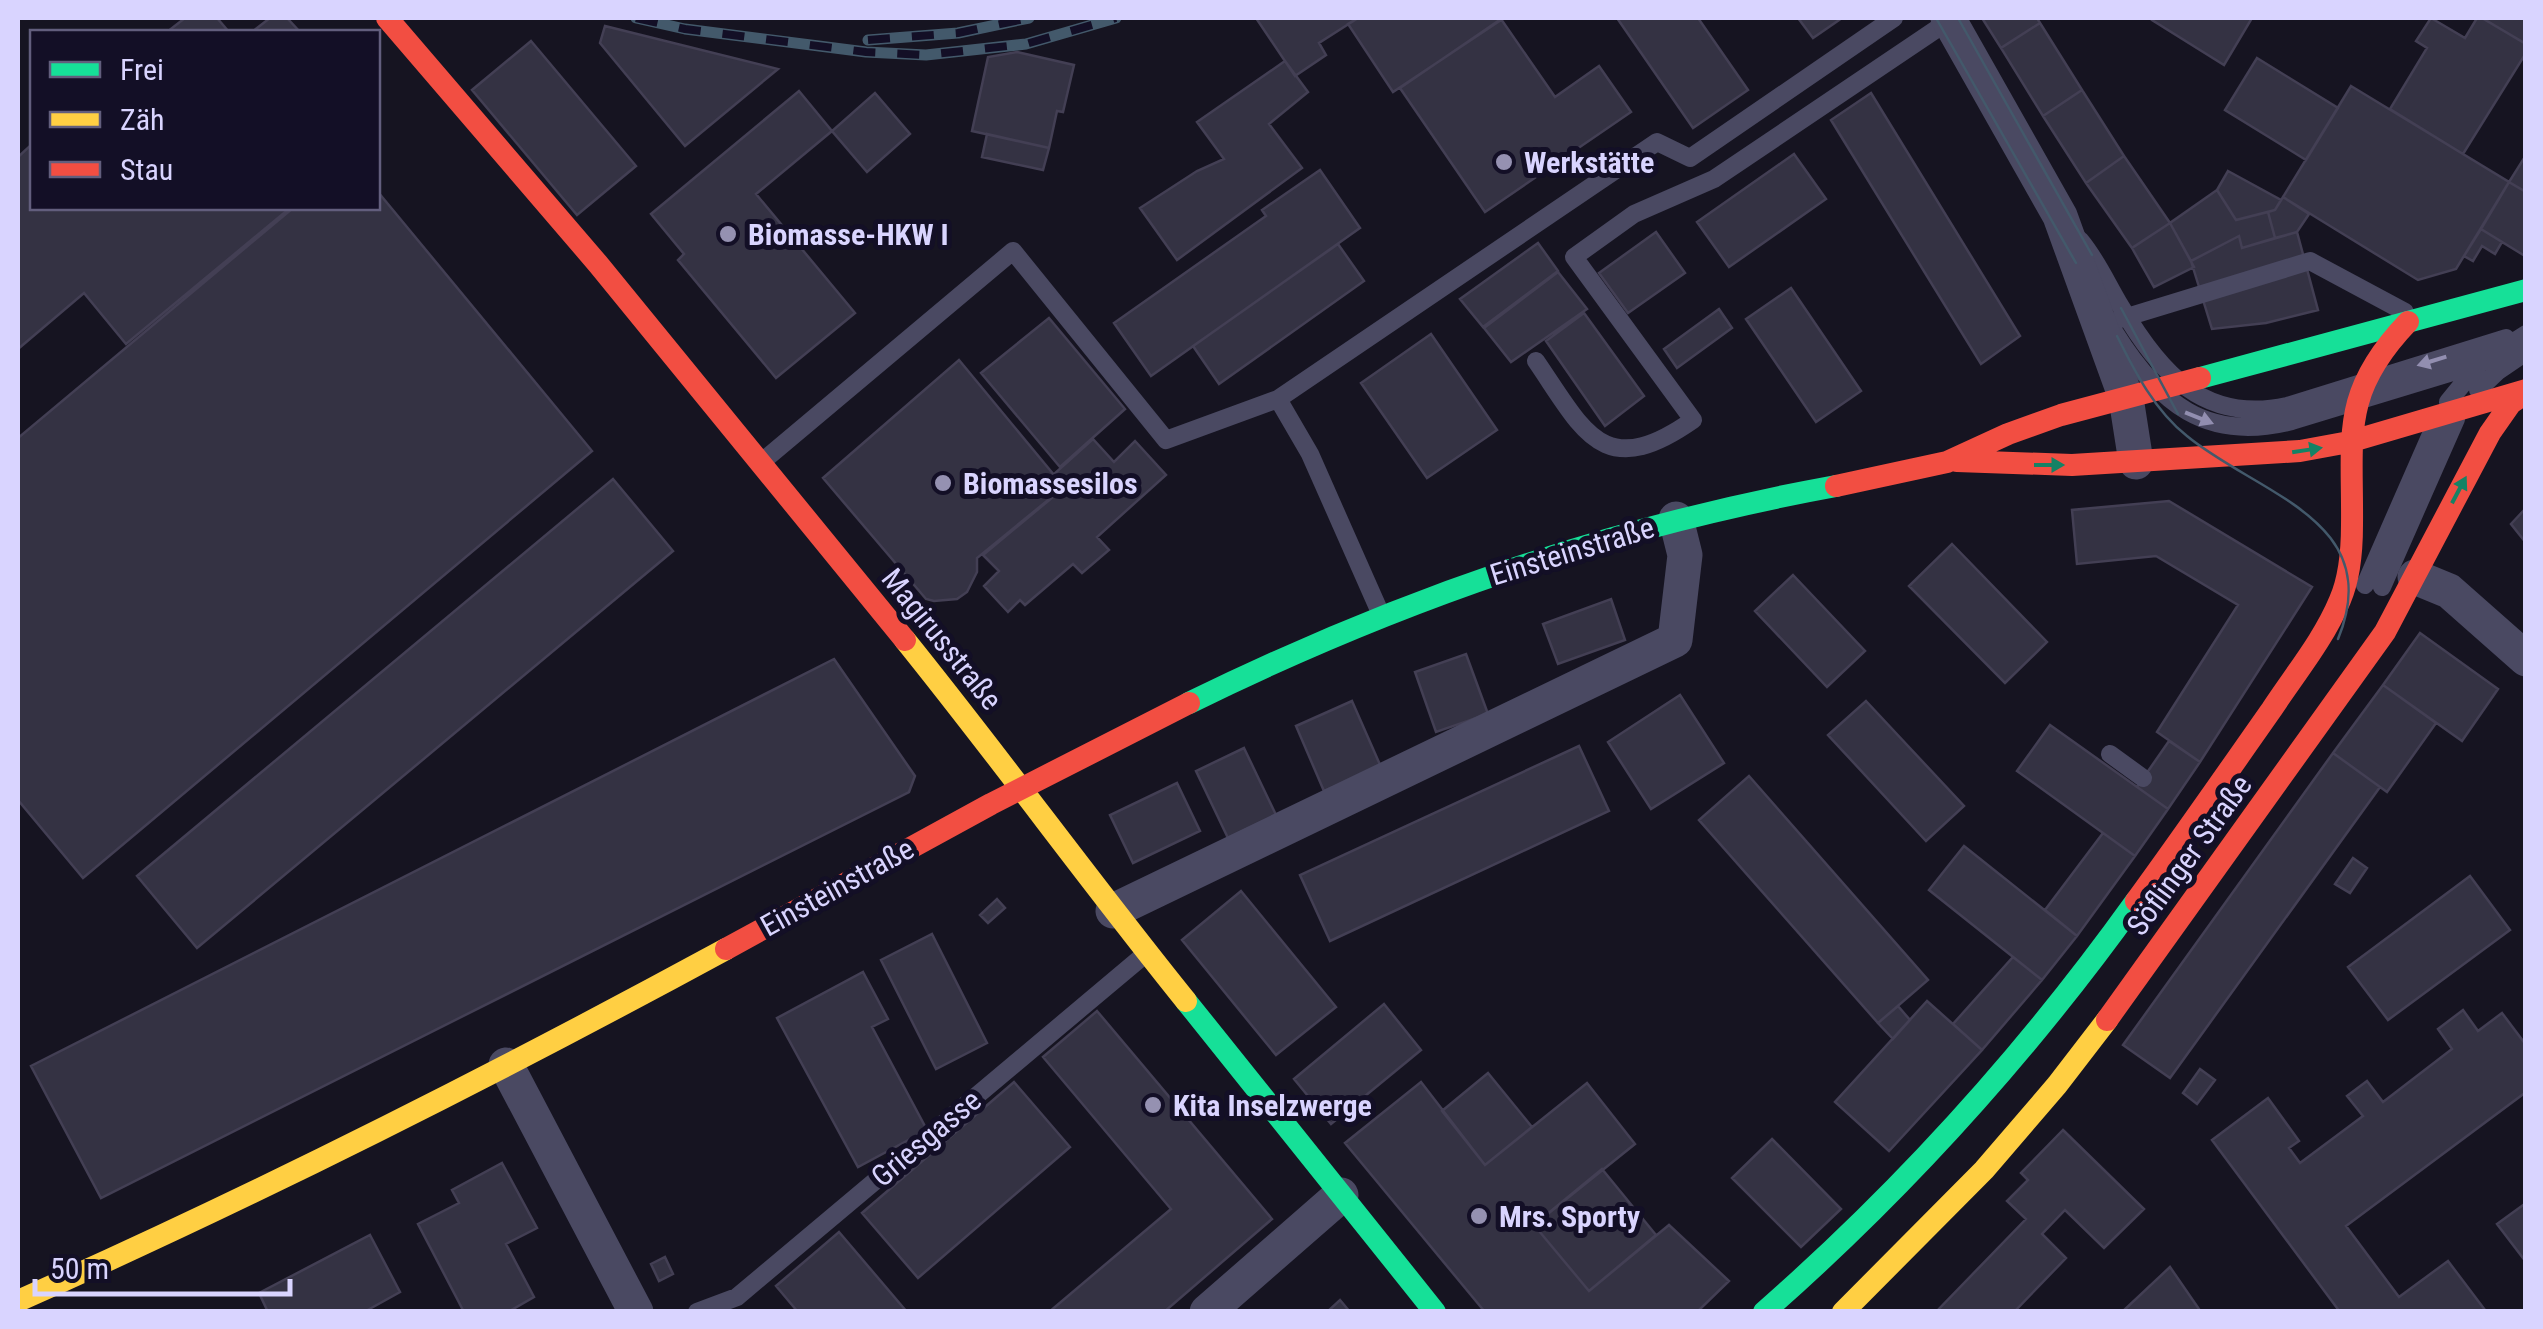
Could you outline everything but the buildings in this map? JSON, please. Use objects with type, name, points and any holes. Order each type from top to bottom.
[{"type":"street","name":"Magirusstraße","points":[[388,18],[608,275],[1022,788],[1113,911],[1435,1312]]},
{"type":"street","points":[[1949,19],[2060,216],[2076,263],[2155,390],[2136,462]]},
{"type":"street","name":"Einsteinstraße","points":[[18,1301],[132,1251],[506,1064],[1022,788],[1207,695],[1382,615],[1505,569],[1676,520],[1952,461],[2061,414],[2526,290]]},
{"type":"street","points":[[2358,392],[2386,343],[2413,321]]},
{"type":"street","name":"Einsteinstraße","points":[[1952,461],[2059,466],[2258,456],[2349,442],[2526,391]]},
{"type":"street","name":"Söflinger Straße","points":[[1844,1312],[1984,1170],[2080,1056],[2385,632],[2393,570],[2496,422],[2526,391]]},
{"type":"street","name":"Söflinger Straße","points":[[1764,1312],[1854,1235],[1977,1106],[2074,988],[2192,812],[2311,651],[2341,598],[2348,575],[2353,526],[2349,442],[2358,392]]},
{"type":"street","name":"Einsteinstraße","points":[[1113,911],[1675,640],[1685,555],[1676,520]]},
{"type":"street","points":[[2353,526],[2358,542],[2393,570],[2449,590],[2526,659]]},
{"type":"street","points":[[506,1064],[636,1312]]},
{"type":"street","points":[[1207,1312],[1341,1195]]},
{"type":"lane","points":[[760,463],[1012,251],[1166,440],[1278,399],[1656,142],[1690,158],[1894,18]]},
{"type":"lane","points":[[1536,361],[1584,432],[1609,446],[1648,445],[1693,420],[1574,257],[1634,214],[1714,179],[1949,19]]},
{"type":"lane","points":[[2060,216],[2092,255],[2112,321],[2153,354],[2155,390],[2256,410],[2358,392],[2526,351]]},
{"type":"lane","points":[[2112,321],[2310,260],[2413,321]]},
{"type":"lane","points":[[2358,392],[2526,333]]},
{"type":"lane","points":[[1820,1312],[1961,1170],[2069,1044],[2292,738],[2348,639],[2393,570],[2439,416],[2460,384],[2480,364],[2526,333]]},
{"type":"lane","points":[[2376,603],[2462,409],[2489,378],[2526,351]]},
{"type":"lane","points":[[1278,399],[1310,454],[1382,615]]},
{"type":"lane","points":[[2098,983],[2348,639],[2341,598]]},
{"type":"lane","points":[[2110,754],[2143,778]]},
{"type":"lane","name":"Griesgasse","points":[[697,1312],[737,1297],[1147,952]]},
{"type":"tram line","points":[[1936,18],[2076,263]]},
{"type":"tram line","points":[[1958,18],[2092,255]]},
{"type":"tram line","points":[[2121,308],[2178,414]]},
{"type":"tram line","points":[[2117,336],[2147,390],[2176,426],[2307,515],[2330,538],[2345,565],[2348,598],[2338,639]]},
{"type":"railway","points":[[636,18],[685,29],[866,52],[926,55],[1026,44],[1116,18]]},
{"type":"railway","points":[[868,40],[958,33],[1029,18]]},
{"type":"traffic: fast","points":[[2200,378],[2526,290]]},
{"type":"traffic: fast","points":[[1189,703],[1346,632],[1505,572],[1667,523],[1836,486]]},
{"type":"traffic: fast","points":[[1764,1312],[1866,1217],[1962,1117],[2052,1012],[2136,901]]},
{"type":"traffic: fast","points":[[1186,1001],[1435,1312]]},
{"type":"traffic: slow","points":[[905,640],[1186,1001]]},
{"type":"traffic: slow","points":[[18,1301],[375,1132],[726,949]]},
{"type":"traffic: slow","points":[[1843,1312],[1984,1170],[2107,1020]]},
{"type":"traffic: jam","points":[[387,18],[598,264],[905,640]]},
{"type":"traffic: jam","points":[[2136,901],[2318,642],[2340,600],[2351,554],[2355,416],[2371,371],[2408,322]]},
{"type":"traffic: jam","points":[[1836,486],[1947,462],[2061,415],[2200,378]]},
{"type":"traffic: jam","points":[[1957,461],[2072,465],[2300,451],[2349,442],[2526,390]]},
{"type":"traffic: jam","points":[[2107,1020],[2385,632],[2490,433],[2511,403],[2526,393]]},
{"type":"traffic: jam","points":[[726,949],[991,804],[1189,703]]},
{"type":"place","name":"Werkstätte","points":[[1504,162]]},
{"type":"place","name":"Biomasse-HKW I","points":[[728,234]]},
{"type":"place","name":"Biomassesilos","points":[[943,483]]},
{"type":"place","name":"Kita Inselzwerge","points":[[1153,1105]]},
{"type":"place","name":"Mrs. Sporty","points":[[1479,1216]]}]
